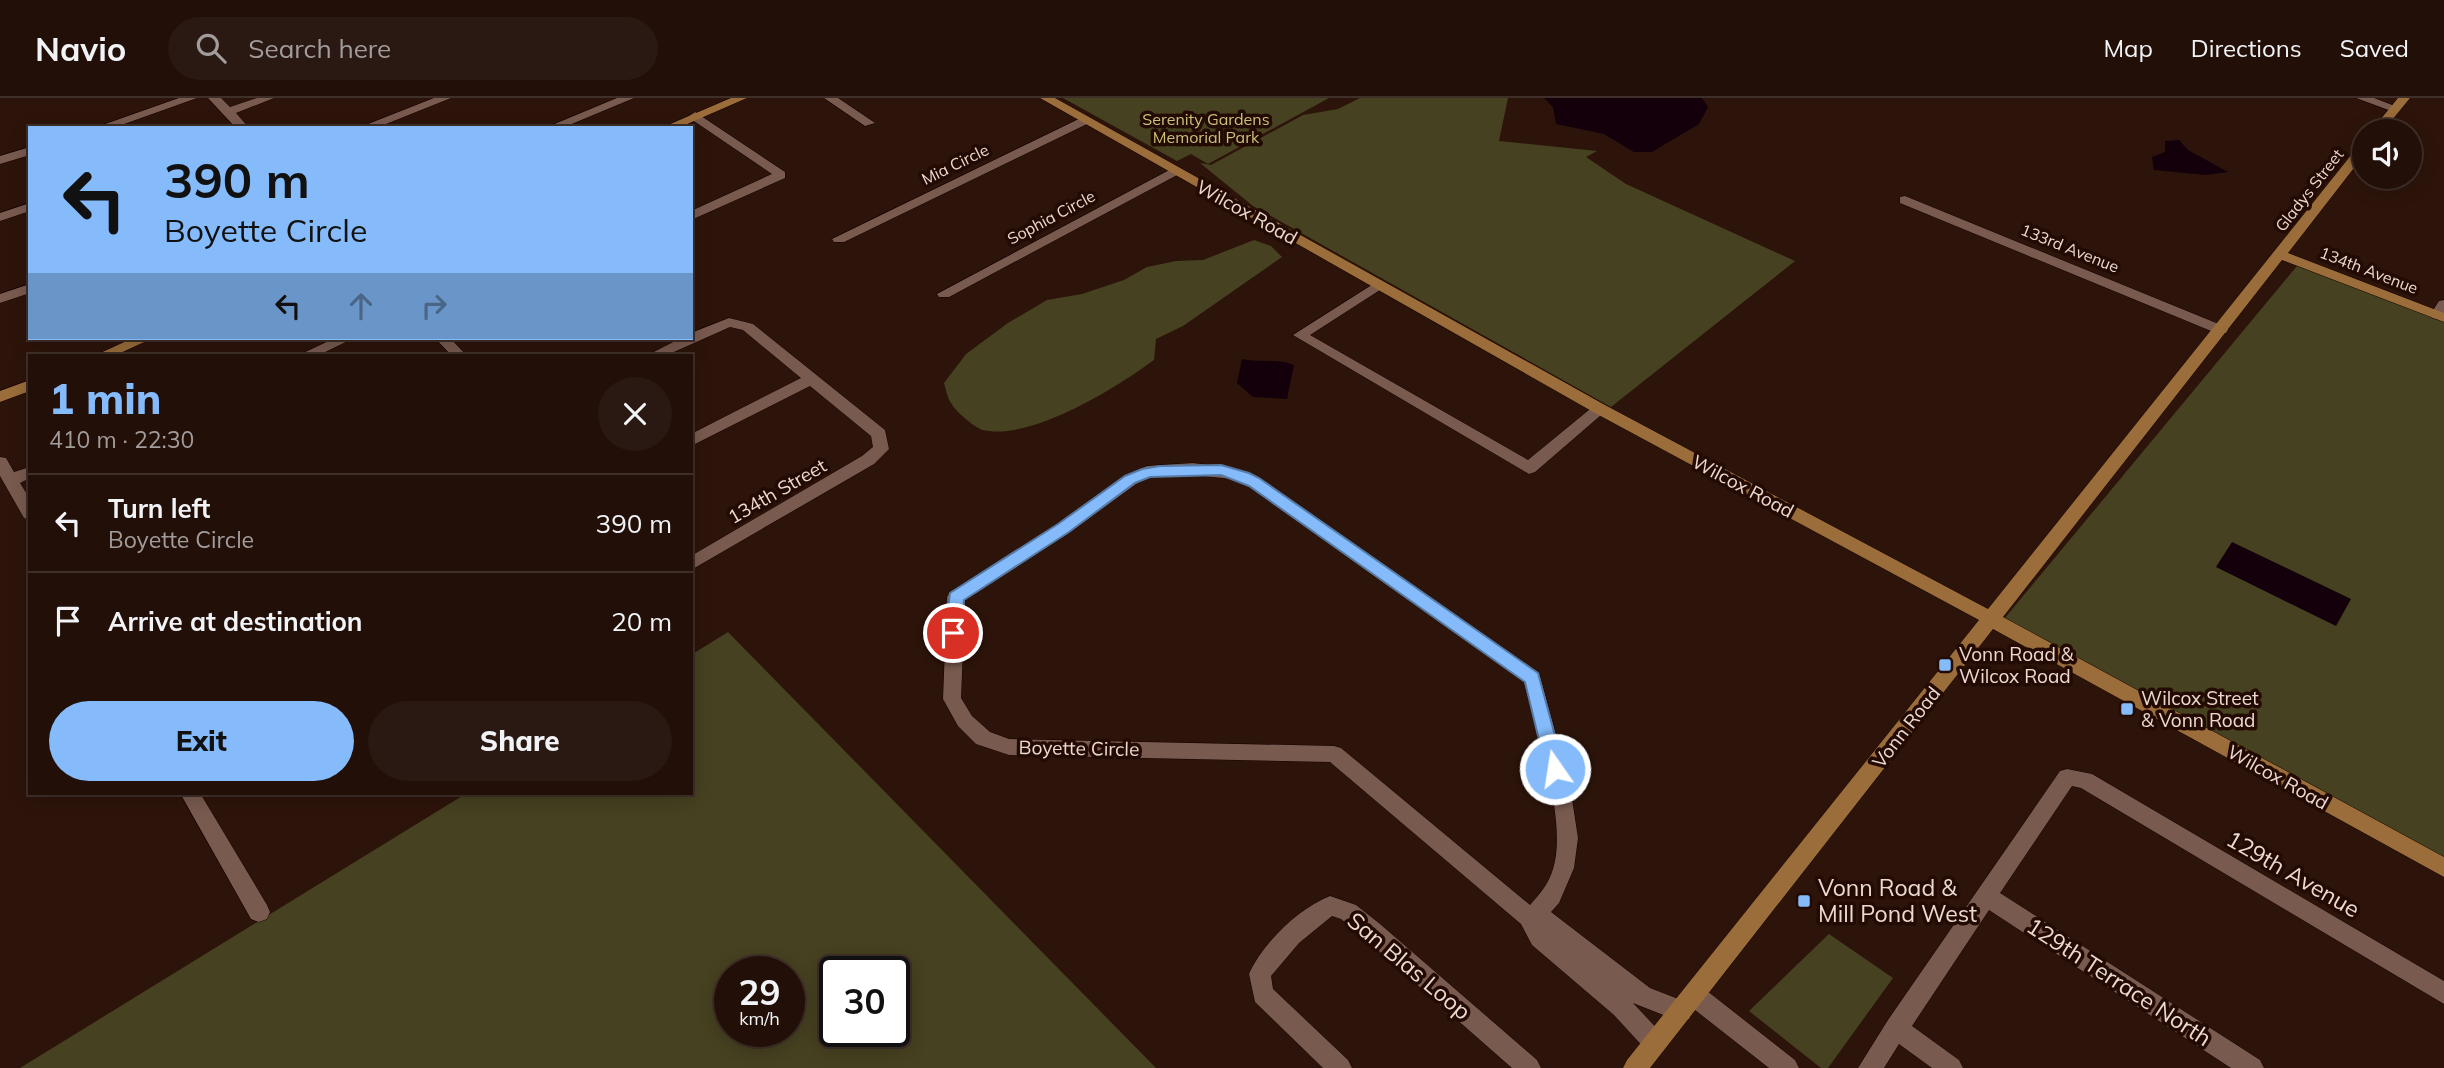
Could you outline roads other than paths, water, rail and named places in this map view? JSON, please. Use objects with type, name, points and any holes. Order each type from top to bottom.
[{"type":"street","points":[[106,126],[191,98]]},
{"type":"street","points":[[214,98],[241,126]]},
{"type":"street","points":[[228,112],[268,98]]},
{"type":"street","points":[[369,126],[445,98]]},
{"type":"street","points":[[556,126],[628,98]]},
{"type":"street","points":[[672,126],[741,98]]},
{"type":"street","name":"Wilcox Road","points":[[1046,98],[1600,410],[2444,868]]},
{"type":"street","points":[[2362,98],[2395,108]]},
{"type":"street","points":[[2386,119],[2404,98]]},
{"type":"street","points":[[837,99],[869,122]]},
{"type":"street","points":[[693,215],[780,174],[695,116]]},
{"type":"street","name":"Mia Circle","points":[[839,239],[1085,120]]},
{"type":"street","points":[[0,160],[28,152]]},
{"type":"street","name":"Gladys Street","points":[[2281,255],[2352,163]]},
{"type":"street","name":"Sophia Circle","points":[[944,294],[1175,171]]},
{"type":"street","name":"133rd Avenue","points":[[1905,200],[2221,330]]},
{"type":"street","points":[[0,217],[28,208]]},
{"type":"street","name":"134th Avenue","points":[[2281,255],[2442,312]]},
{"type":"street","name":"Vonn Road","points":[[1635,1068],[2281,255]]},
{"type":"street","points":[[1378,285],[1300,335],[1529,468],[1600,410]]},
{"type":"street","points":[[0,299],[28,289]]},
{"type":"street","points":[[693,338],[729,322],[748,327],[809,380],[693,440]]},
{"type":"street","points":[[106,354],[141,340]]},
{"type":"street","points":[[308,354],[342,340]]},
{"type":"street","points":[[444,340],[458,354]]},
{"type":"street","points":[[657,354],[689,340]]},
{"type":"street","name":"134th Street","points":[[693,563],[844,477],[881,449],[879,434],[809,380]]},
{"type":"street","points":[[0,397],[28,386]]},
{"type":"street","points":[[0,462],[28,511]]},
{"type":"street","name":"Boyette Circle","points":[[1531,919],[1551,896],[1564,868],[1568,838],[1560,786],[1532,678],[1244,476],[1221,470],[1147,472],[956,597],[952,699],[965,721],[984,738],[1009,747],[1334,754],[1531,919],[1550,921],[1642,996],[1688,1003],[1787,1068]]},
{"type":"street","points":[[10,480],[28,473]]},
{"type":"street","name":"129th Avenue","points":[[1986,896],[2067,777],[2085,780],[2444,993]]},
{"type":"street","points":[[191,795],[259,912]]},
{"type":"street","points":[[1870,1068],[1986,896]]},
{"type":"street","name":"129th Terrace North","points":[[1986,896],[2252,1068]]},
{"type":"street","name":"San Blas Loop","points":[[1340,1068],[1263,995],[1260,974],[1277,950],[1315,915],[1330,906],[1349,912],[1364,924],[1529,1068]]},
{"type":"street","name":"Boyette Circle","points":[[1531,919],[1533,929],[1540,938],[1622,1007],[1656,1043]]},
{"type":"street","points":[[1896,1028],[1951,1068]]},
{"type":"place","name":"Vonn Road & Wilcox Road","points":[[1945,665]]},
{"type":"place","name":"Wilcox Street & Vonn Road","points":[[2127,709]]},
{"type":"place","name":"Vonn Road & Mill Pond West","points":[[1804,901]]},
{"type":"park label","name":"Serenity Gardens Memorial Park","points":[[1206,128]]}]
